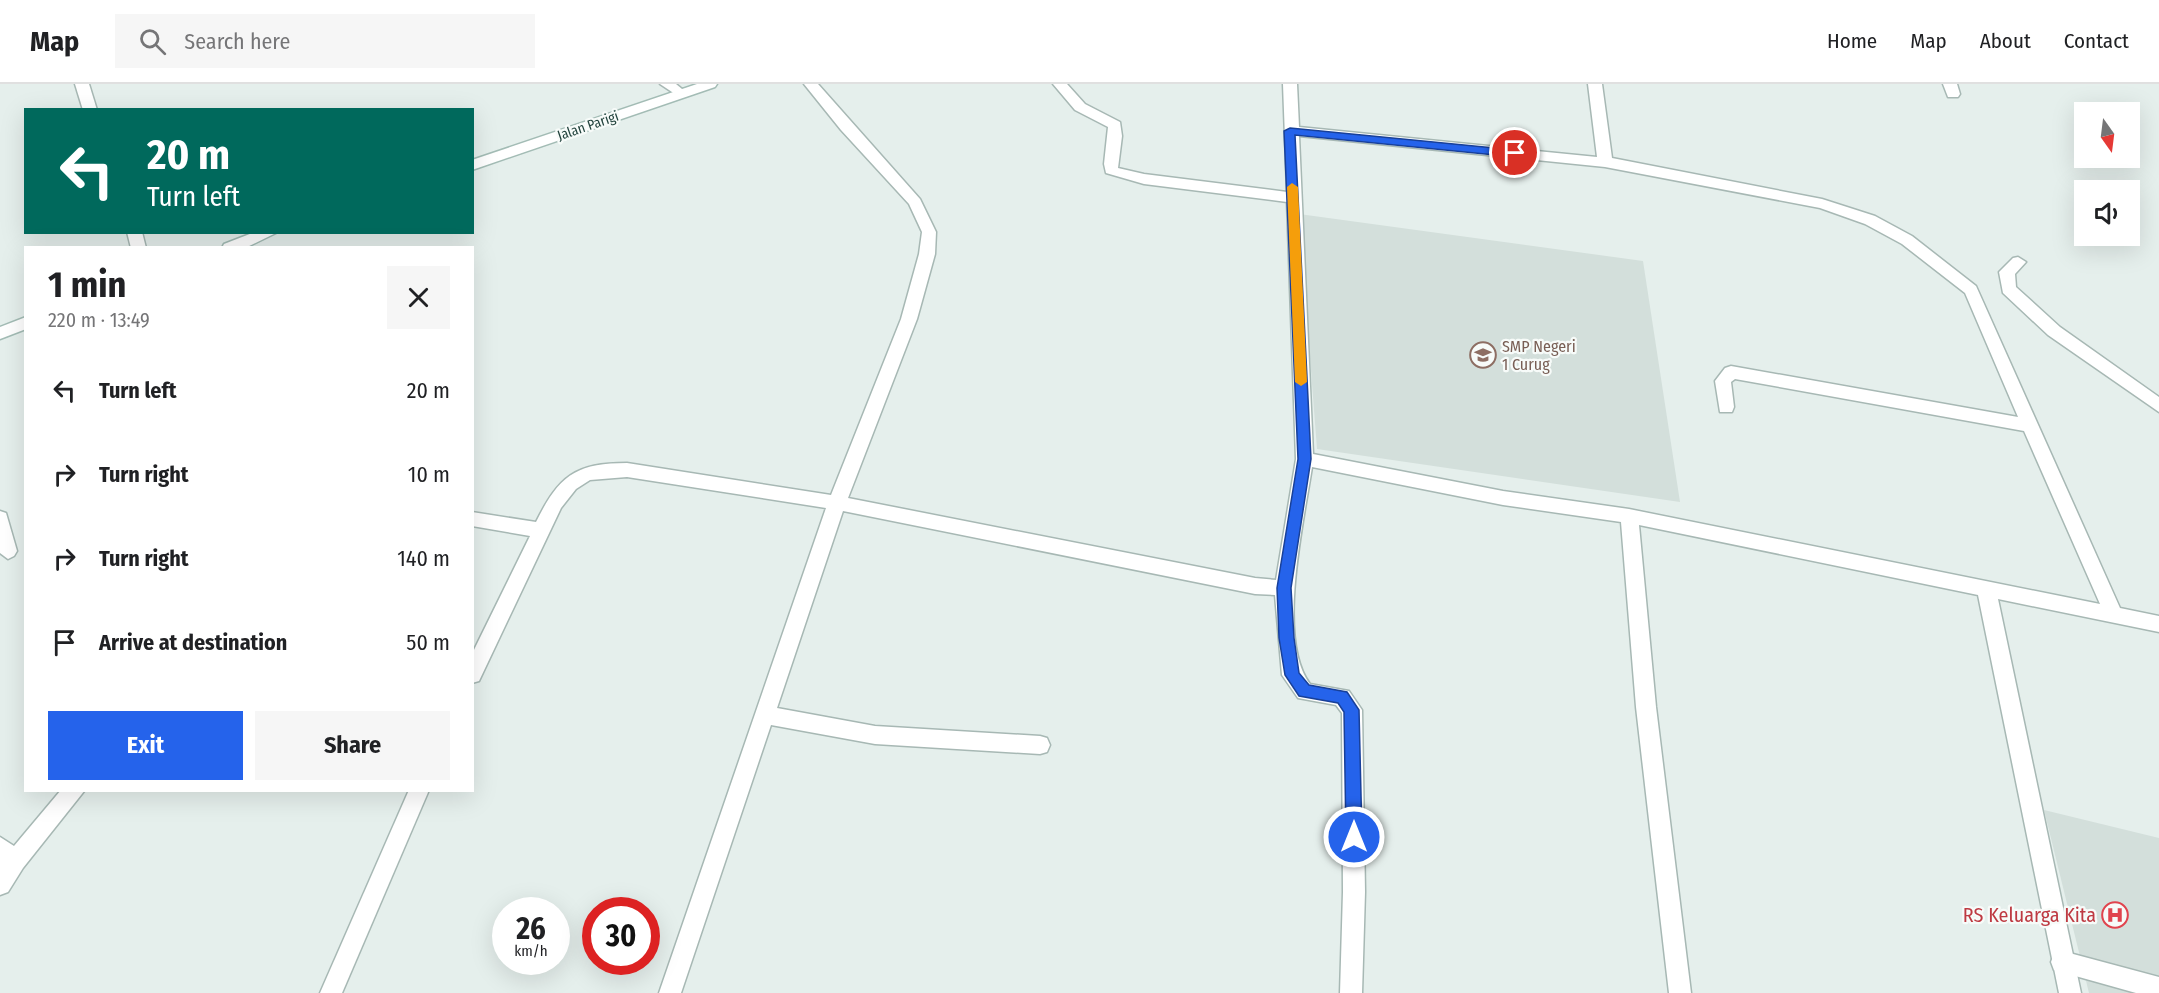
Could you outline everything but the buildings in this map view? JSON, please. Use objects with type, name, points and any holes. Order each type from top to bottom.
[{"type":"street","points":[[82,84],[89,108]]},
{"type":"street","points":[[667,84],[681,94]]},
{"type":"street","points":[[670,993],[837,503],[909,319],[922,278],[929,232],[915,201],[846,127],[811,84]]},
{"type":"street","points":[[1060,84],[1080,107],[1115,125],[1118,137],[1110,152],[1111,170],[1122,175],[1144,179],[1293,198]]},
{"type":"street","points":[[1290,84],[1290,131],[1305,459],[1284,588],[1287,638],[1292,675],[1305,692],[1342,697],[1352,710],[1354,892],[1351,993]]},
{"type":"street","points":[[1595,84],[1605,162]]},
{"type":"street","name":"Jalan Parigi","points":[[476,164],[703,86]]},
{"type":"street","points":[[1290,131],[1605,162],[1822,204],[1870,220],[1907,240],[1971,290],[2113,613]]},
{"type":"street","points":[[234,246],[266,234]]},
{"type":"street","points":[[2018,262],[2007,272],[2008,289],[2028,310],[2159,406]]},
{"type":"street","points":[[0,333],[24,324]]},
{"type":"street","points":[[1726,407],[1723,381],[1731,372],[2029,425]]},
{"type":"street","points":[[1305,459],[1503,498],[1629,516],[2159,624]]},
{"type":"street","points":[[474,671],[539,530],[567,483],[582,474],[604,470],[627,470],[837,503],[1255,586],[1284,588]]},
{"type":"street","points":[[1629,516],[1646,706],[1680,993]]},
{"type":"street","points":[[0,518],[11,551]]},
{"type":"street","points":[[474,519],[539,530]]},
{"type":"street","points":[[1986,588],[2070,993]]},
{"type":"street","points":[[766,715],[875,735],[1040,746]]},
{"type":"street","points":[[0,884],[8,854],[73,792]]},
{"type":"street","points":[[338,992],[418,792]]},
{"type":"street","points":[[2062,962],[2159,988]]},
{"type":"shaded area","name":"SMP Negeri 1 Curug","points":[[1299,214],[1643,261],[1680,502],[1317,449]]},
{"type":"shaded area","name":"RS Keluarga Kita","points":[[2044,810],[2159,838],[2159,993],[2089,993]]},
{"type":"slow traffic","points":[[1292,187],[1301,382]]},
{"type":"place","name":"SMP Negeri 1 Curug","points":[[1483,355]]},
{"type":"place","name":"RS Keluarga Kita","points":[[2115,915]]},
{"type":"route","points":[[1354,837],[1352,710],[1342,697],[1305,692],[1292,675],[1287,638],[1284,588],[1305,459],[1290,131],[1515,153]]}]
